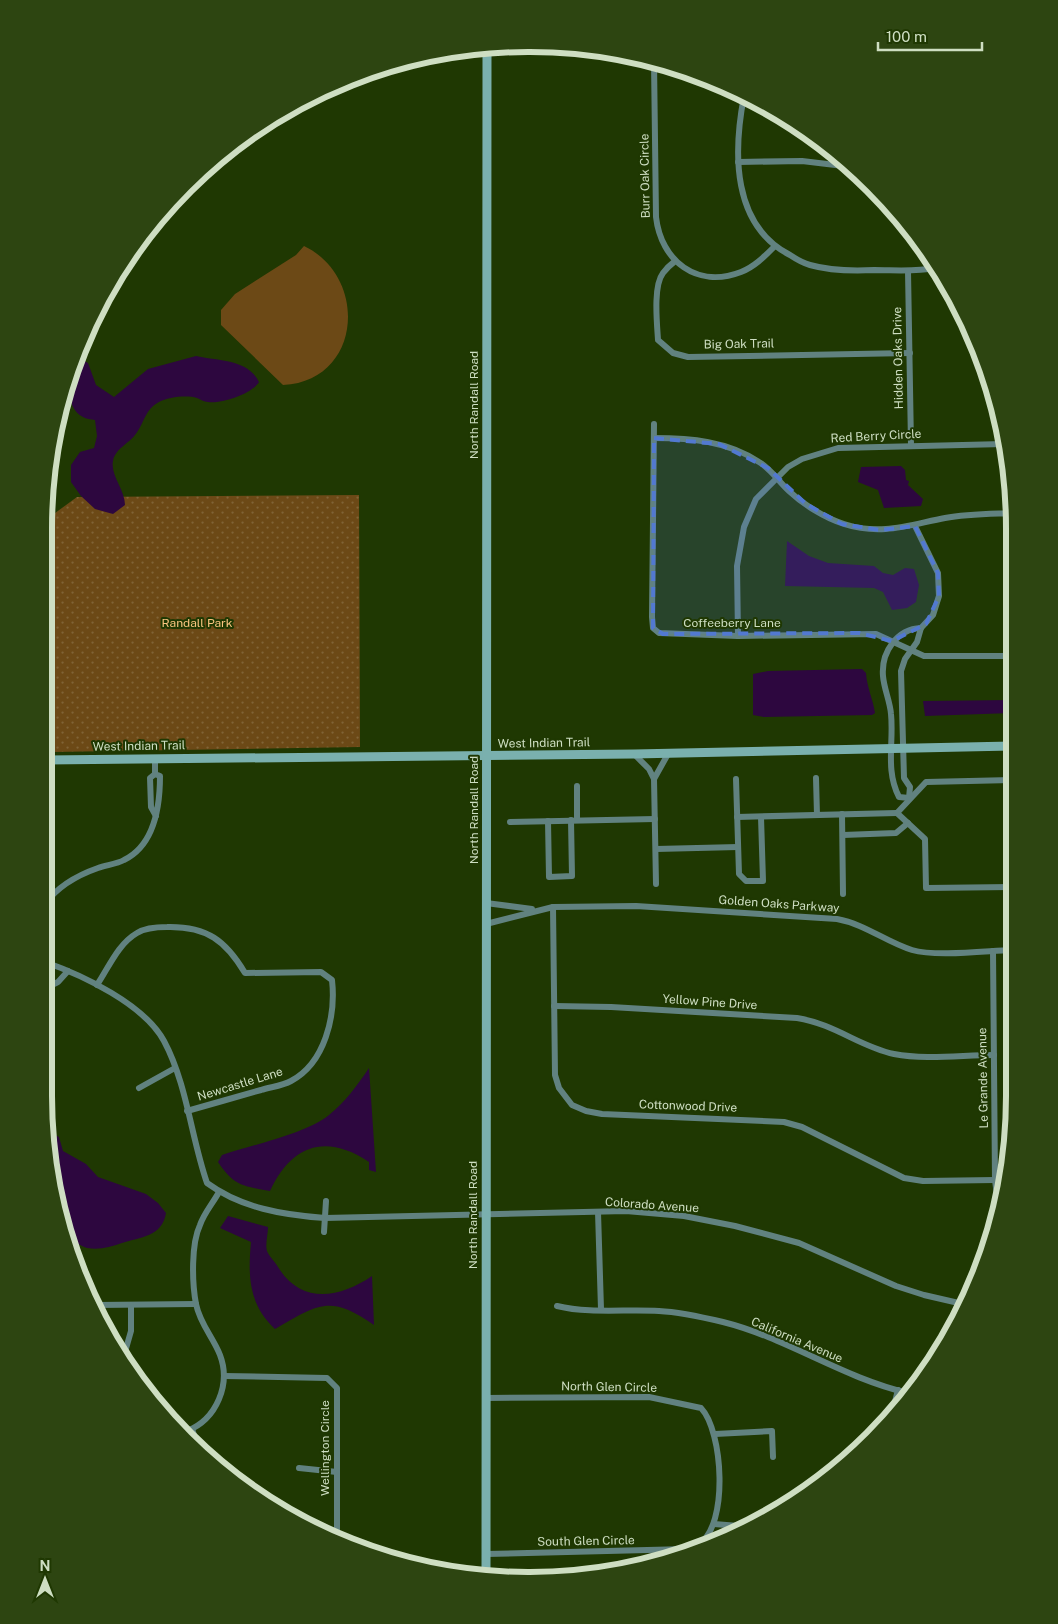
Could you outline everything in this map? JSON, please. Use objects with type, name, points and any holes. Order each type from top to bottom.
[{"type":"main road","name":"North Randall Road","points":[[486,1569],[487,55]]},
{"type":"main road","name":"West Indian Trail","points":[[53,760],[668,754],[1005,746]]},
{"type":"street","name":"Burr Oak Circle","points":[[654,70],[656,217],[659,235],[674,262]]},
{"type":"street","points":[[743,104],[738,162],[744,204],[758,230],[774,247],[809,265],[845,271],[908,271],[928,269]]},
{"type":"street","points":[[738,162],[802,161],[836,165]]},
{"type":"street","points":[[674,262],[694,273],[724,276],[754,266],[774,247]]},
{"type":"street","name":"Big Oak Trail","points":[[674,262],[662,274],[658,293],[657,315],[658,340],[673,353],[688,356],[910,353]]},
{"type":"street","name":"Hidden Oaks Drive","points":[[908,271],[911,445]]},
{"type":"street","name":"Coffeeberry Lane","points":[[654,424],[653,628],[663,634],[738,636],[876,634],[924,656],[1005,656]]},
{"type":"street","points":[[654,438],[703,440],[719,444],[760,462],[806,504],[842,524],[880,530],[915,526],[945,518],[1005,514]]},
{"type":"street","name":"Red Berry Circle","points":[[738,636],[739,544],[746,521],[756,500],[776,478],[802,459],[826,450],[838,448],[997,444]]},
{"type":"street","points":[[909,798],[910,787],[904,778],[900,678],[905,659],[912,650],[921,628],[926,624],[937,607],[939,585],[934,563],[915,526]]},
{"type":"street","points":[[909,798],[899,797],[894,788],[890,749],[892,712],[885,688],[882,666],[892,641],[912,628],[921,628]]},
{"type":"street","points":[[634,754],[649,769],[654,779],[656,884]]},
{"type":"street","points":[[654,779],[668,754]]},
{"type":"street","points":[[53,896],[66,882],[96,869],[125,860],[145,843],[156,818],[160,800],[160,776],[156,774],[155,758]]},
{"type":"street","points":[[816,778],[817,815]]},
{"type":"street","points":[[736,779],[739,874],[746,881],[763,881],[761,817]]},
{"type":"street","points":[[897,814],[909,798],[926,782],[1005,780]]},
{"type":"street","points":[[548,821],[549,876],[572,876],[577,786]]},
{"type":"street","points":[[842,814],[843,894]]},
{"type":"street","points":[[737,817],[897,814],[926,842],[926,888],[1005,887]]},
{"type":"street","points":[[510,822],[655,819]]},
{"type":"street","points":[[843,835],[896,833],[908,823]]},
{"type":"street","points":[[656,849],[738,847]]},
{"type":"street","name":"Golden Oaks Parkway","points":[[486,903],[538,909]]},
{"type":"street","name":"Golden Oaks Parkway","points":[[486,924],[538,909],[553,907],[636,906],[827,918],[858,924],[912,950],[934,952],[1005,950]]},
{"type":"street","name":"Cottonwood Drive","points":[[553,907],[555,1075],[564,1097],[572,1105],[586,1112],[784,1122],[802,1127],[904,1178],[923,1181],[995,1180]]},
{"type":"street","name":"Newcastle Lane","points":[[97,985],[122,945],[138,932],[159,927],[183,926],[205,932],[222,943],[234,956],[245,974],[321,972],[332,980],[334,994],[330,1024],[320,1051],[309,1066],[291,1081],[187,1111]]},
{"type":"street","name":"Le Grande Avenue","points":[[993,951],[996,1188]]},
{"type":"street","name":"Colorado Avenue","points":[[53,965],[97,985],[148,1021],[163,1039],[175,1068],[197,1154],[207,1183],[244,1204],[301,1216],[325,1218],[626,1211],[684,1216],[735,1226],[799,1244],[896,1286],[957,1303]]},
{"type":"street","points":[[53,984],[68,971]]},
{"type":"street","name":"Yellow Pine Drive","points":[[554,1006],[621,1007],[797,1018],[823,1024],[893,1054],[909,1056],[994,1055]]},
{"type":"street","points":[[139,1088],[175,1068]]},
{"type":"street","points":[[190,1430],[207,1418],[220,1400],[224,1376],[220,1355],[204,1329],[196,1304],[194,1256],[199,1225],[220,1192]]},
{"type":"street","points":[[324,1232],[326,1201]]},
{"type":"street","points":[[598,1212],[601,1309]]},
{"type":"street","points":[[102,1305],[196,1304]]},
{"type":"street","points":[[127,1350],[131,1331],[131,1305]]},
{"type":"street","name":"California Avenue","points":[[556,1306],[574,1310],[660,1311],[725,1322],[773,1339],[865,1380],[902,1391]]},
{"type":"street","name":"Wellington Circle","points":[[224,1376],[327,1378],[337,1388],[337,1531]]},
{"type":"street","points":[[896,1398],[898,1390]]},
{"type":"street","name":"North Glen Circle","points":[[486,1398],[649,1397],[677,1401],[701,1408],[715,1434]]},
{"type":"street","points":[[706,1537],[714,1524],[718,1500],[718,1460],[715,1434],[772,1431],[773,1457]]},
{"type":"street","points":[[299,1468],[337,1472]]},
{"type":"street","points":[[714,1524],[732,1525]]},
{"type":"street","name":"South Glen Circle","points":[[486,1554],[671,1549]]},
{"type":"highlighted area","points":[[654,438],[719,444],[768,468],[806,504],[842,524],[880,530],[915,526],[938,573],[939,596],[926,624],[892,641],[859,633],[663,634],[653,628]]},
{"type":"green space","points":[[304,246],[325,261],[339,280],[347,303],[348,326],[342,347],[329,366],[309,379],[283,385],[221,325],[221,310],[235,294],[296,255]]},
{"type":"green space","name":"Randall Park","points":[[359,495],[360,747],[53,752],[53,514],[77,497]]},
{"type":"shaded area","points":[[196,356],[240,365],[254,374],[259,382],[243,394],[220,401],[207,402],[193,397],[183,397],[167,399],[154,405],[135,435],[114,457],[114,472],[123,494],[125,505],[113,514],[95,509],[81,496],[71,482],[71,465],[80,452],[94,448],[97,436],[95,420],[84,418],[72,406],[71,401],[78,376],[84,361],[88,363],[96,385],[114,397],[148,369]]},
{"type":"shaded area","points":[[901,466],[905,470],[906,480],[909,481],[908,485],[923,499],[921,506],[884,508],[878,490],[858,482],[861,467]]},
{"type":"shaded area","points":[[787,541],[809,556],[828,563],[874,566],[883,573],[893,575],[905,568],[914,569],[919,585],[916,602],[907,608],[892,610],[883,592],[874,588],[785,586]]},
{"type":"shaded area","points":[[862,669],[866,673],[874,708],[875,713],[872,715],[764,717],[753,715],[753,674],[768,671]]},
{"type":"shaded area","points":[[1005,700],[1005,713],[925,716],[923,701]]},
{"type":"shaded area","points":[[369,1068],[376,1172],[369,1170],[369,1162],[353,1153],[324,1146],[311,1148],[299,1154],[288,1163],[270,1191],[240,1184],[229,1176],[218,1162],[222,1155],[293,1133],[319,1122],[346,1099]]},
{"type":"shaded area","points":[[55,1135],[59,1137],[63,1151],[86,1164],[98,1177],[146,1194],[158,1203],[166,1213],[160,1227],[149,1235],[109,1247],[92,1249],[76,1242],[62,1188]]},
{"type":"shaded area","points":[[228,1216],[268,1227],[267,1251],[287,1279],[298,1288],[322,1294],[334,1293],[347,1289],[372,1276],[374,1325],[346,1309],[324,1306],[302,1313],[275,1329],[259,1310],[255,1299],[250,1277],[251,1242],[220,1228]]}]
